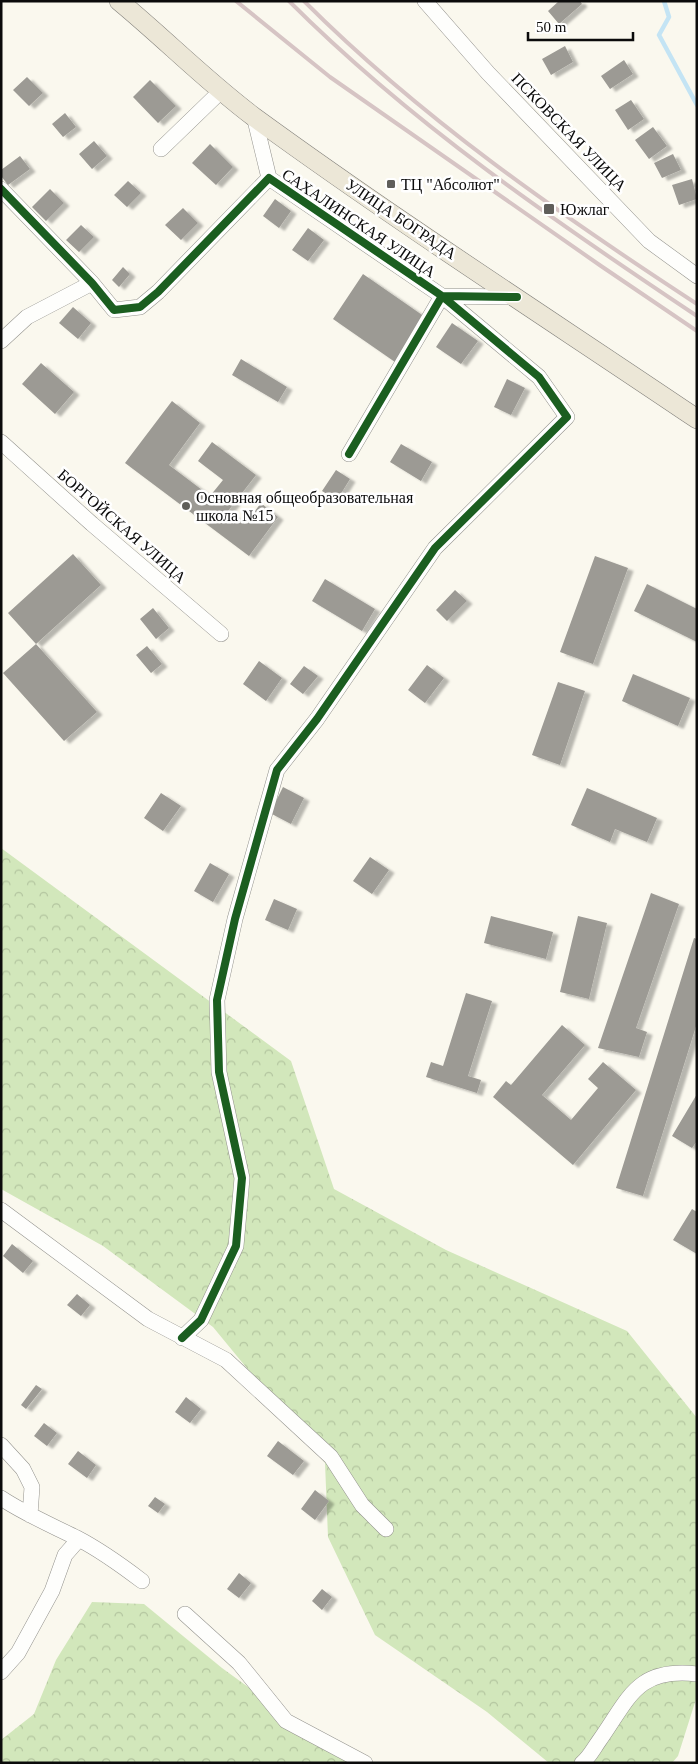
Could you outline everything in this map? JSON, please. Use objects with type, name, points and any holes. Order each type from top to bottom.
[{"type":"main road","name":"УЛИЦА БОГРАДА","points":[[119,1],[221,91],[254,116],[697,419]]},
{"type":"street","name":"ПСКОВСКАЯ УЛИЦА","points":[[426,2],[488,73],[649,241],[697,276]]},
{"type":"street","points":[[161,149],[221,91]]},
{"type":"street","points":[[254,116],[269,178]]},
{"type":"street","name":"САХАЛИНСКАЯ УЛИЦА","points":[[1,189],[92,283],[114,310],[140,307],[158,292],[269,178],[442,296],[349,454]]},
{"type":"street","points":[[1,341],[27,317],[92,283]]},
{"type":"street","points":[[442,296],[516,297]]},
{"type":"street","points":[[182,1338],[201,1320],[236,1246],[242,1178],[219,1072],[217,1000],[235,919],[277,770],[317,718],[436,548],[567,417],[539,377],[442,296]]},
{"type":"street","name":"БОРГОЙСКАЯ УЛИЦА","points":[[1,442],[92,524],[221,634]]},
{"type":"street","points":[[1,1210],[148,1319],[226,1360],[324,1451],[362,1505],[386,1529]]},
{"type":"street","points":[[1,1445],[23,1469],[32,1487],[30,1515]]},
{"type":"street","points":[[1,1498],[15,1508],[79,1539],[142,1581]]},
{"type":"street","points":[[1,1672],[18,1653],[52,1591],[65,1555],[79,1539]]},
{"type":"street","points":[[185,1614],[239,1663],[286,1721],[365,1763]]},
{"type":"street","points":[[582,1763],[632,1692],[648,1680],[668,1673],[697,1674]]},
{"type":"green space","points":[[1,848],[291,1061],[334,1189],[446,1250],[627,1331],[697,1418],[697,1696],[678,1756],[672,1763],[549,1763],[487,1712],[375,1635],[328,1537],[325,1463],[213,1327],[103,1246],[1,1189]]},
{"type":"green space","points":[[92,1602],[144,1604],[222,1668],[352,1763],[1,1763],[1,1740],[34,1714],[56,1660]]},
{"type":"building","points":[[559,1],[580,1],[582,4],[559,24],[548,11]]},
{"type":"building","points":[[565,46],[573,62],[551,75],[542,59]]},
{"type":"building","points":[[624,60],[633,74],[610,89],[601,76]]},
{"type":"building","points":[[27,77],[43,93],[29,106],[13,90]]},
{"type":"building","points":[[150,80],[176,106],[158,123],[133,97]]},
{"type":"building","points":[[631,100],[644,119],[628,130],[615,110]]},
{"type":"building","points":[[65,113],[76,127],[63,137],[52,124]]},
{"type":"building","points":[[653,127],[667,146],[649,159],[635,140]]},
{"type":"building","points":[[94,141],[107,156],[92,169],[79,154]]},
{"type":"building","points":[[210,144],[233,167],[216,185],[192,163]]},
{"type":"building","points":[[673,154],[681,170],[662,178],[654,163]]},
{"type":"building","points":[[20,156],[30,169],[8,185],[1,176],[1,170]]},
{"type":"building","points":[[692,179],[697,199],[679,205],[672,185]]},
{"type":"building","points":[[128,181],[141,193],[127,207],[114,195]]},
{"type":"building","points":[[50,189],[64,203],[46,221],[32,207]]},
{"type":"building","points":[[275,199],[291,211],[279,228],[263,216]]},
{"type":"building","points":[[183,208],[198,223],[181,240],[165,225]]},
{"type":"building","points":[[81,225],[94,237],[79,252],[66,240]]},
{"type":"building","points":[[308,228],[324,240],[308,261],[292,250]]},
{"type":"building","points":[[123,267],[130,274],[119,287],[112,280]]},
{"type":"building","points":[[363,274],[425,317],[395,362],[333,319]]},
{"type":"building","points":[[73,307],[91,323],[78,339],[59,323]]},
{"type":"building","points":[[452,323],[478,341],[461,364],[436,347]]},
{"type":"building","points":[[241,359],[287,387],[278,402],[232,375]]},
{"type":"building","points":[[41,363],[74,392],[55,414],[22,384]]},
{"type":"building","points":[[507,379],[525,388],[511,415],[494,407]]},
{"type":"building","points":[[172,401],[200,423],[169,465],[210,496],[223,480],[198,461],[212,442],[256,475],[228,511],[245,524],[261,503],[278,517],[249,556],[125,463]]},
{"type":"building","points":[[401,444],[432,462],[421,481],[390,462]]},
{"type":"building","points":[[336,470],[350,479],[337,500],[322,491]]},
{"type":"building","points":[[73,554],[101,585],[36,644],[8,613]]},
{"type":"building","points":[[595,556],[628,568],[593,664],[560,652]]},
{"type":"building","points":[[325,579],[375,609],[362,631],[312,601]]},
{"type":"building","points":[[647,584],[697,609],[697,642],[634,611]]},
{"type":"building","points":[[455,590],[467,601],[447,621],[436,610]]},
{"type":"building","points":[[153,608],[169,628],[156,639],[140,619]]},
{"type":"building","points":[[36,644],[97,712],[64,741],[3,673]]},
{"type":"building","points":[[147,646],[162,664],[151,673],[136,655]]},
{"type":"building","points":[[259,661],[282,678],[266,701],[243,684]]},
{"type":"building","points":[[427,665],[444,678],[425,703],[408,690]]},
{"type":"building","points":[[304,666],[318,676],[303,694],[290,684]]},
{"type":"building","points":[[633,674],[690,698],[678,726],[622,701]]},
{"type":"building","points":[[558,682],[585,691],[560,765],[532,755]]},
{"type":"building","points":[[283,787],[304,798],[291,824],[270,813]]},
{"type":"building","points":[[587,788],[657,818],[647,842],[615,829],[610,842],[571,825]]},
{"type":"building","points":[[161,793],[181,806],[163,831],[144,818]]},
{"type":"building","points":[[370,857],[389,870],[372,894],[353,881]]},
{"type":"building","points":[[210,863],[229,874],[213,902],[194,891]]},
{"type":"building","points":[[651,893],[679,904],[636,1028],[647,1032],[639,1057],[598,1048]]},
{"type":"building","points":[[274,899],[297,909],[288,930],[265,920]]},
{"type":"building","points":[[491,916],[553,932],[546,959],[484,943]]},
{"type":"building","points":[[578,916],[607,923],[589,999],[560,992]]},
{"type":"building","points":[[694,938],[697,939],[697,1023],[643,1196],[616,1188]]},
{"type":"building","points":[[466,993],[492,1001],[468,1076],[481,1080],[477,1093],[426,1077],[431,1062],[443,1066]]},
{"type":"building","points":[[562,1025],[585,1045],[542,1095],[571,1120],[598,1088],[588,1079],[603,1062],[636,1090],[573,1165],[493,1097],[506,1081],[511,1085]]},
{"type":"building","points":[[697,1094],[697,1141],[692,1148],[672,1136]]},
{"type":"building","points":[[692,1209],[697,1212],[697,1254],[673,1240]]},
{"type":"building","points":[[12,1244],[33,1261],[23,1273],[3,1256]]},
{"type":"building","points":[[77,1294],[90,1305],[81,1316],[67,1305]]},
{"type":"building","points":[[36,1385],[42,1389],[26,1409],[21,1405]]},
{"type":"building","points":[[186,1397],[201,1409],[190,1423],[175,1412]]},
{"type":"building","points":[[44,1423],[57,1433],[47,1446],[34,1436]]},
{"type":"building","points":[[278,1441],[304,1461],[293,1475],[267,1456]]},
{"type":"building","points":[[78,1451],[96,1465],[87,1478],[68,1464]]},
{"type":"building","points":[[315,1490],[329,1501],[315,1520],[301,1509]]},
{"type":"building","points":[[155,1497],[165,1504],[158,1513],[148,1506]]},
{"type":"building","points":[[239,1573],[251,1583],[239,1598],[227,1589]]},
{"type":"building","points":[[322,1589],[332,1597],[322,1610],[312,1601]]},
{"type":"waterway","points":[[664,1],[669,17],[659,35],[697,105]]},
{"type":"railway","points":[[236,1],[330,77],[697,331]]},
{"type":"railway","points":[[289,1],[384,88],[485,169],[590,244],[697,316]]},
{"type":"railway","points":[[304,1],[349,44],[443,125],[594,235],[697,304]]},
{"type":"cycle path","points":[[1,189],[92,283],[114,310],[140,307],[158,292],[269,178],[442,296],[349,454]]},
{"type":"cycle path","points":[[182,1338],[201,1320],[236,1246],[242,1178],[219,1072],[217,1000],[235,919],[277,770],[317,719],[435,548],[567,417],[539,377],[442,296],[517,297]]},
{"type":"place","name":"ТЦ \"Абсолют\"","points":[[391,184]]},
{"type":"place","name":"Южлаг","points":[[549,209]]},
{"type":"place","name":"Основная общеобразовательная школа №15","points":[[186,506]]}]
